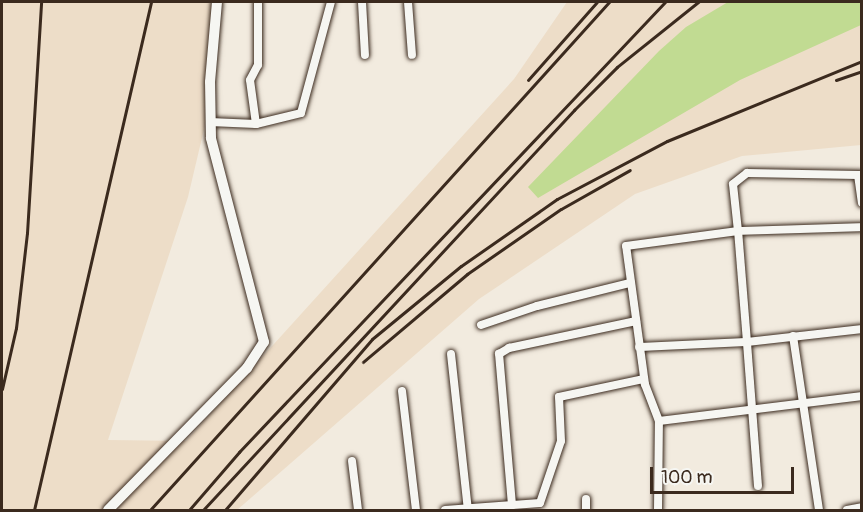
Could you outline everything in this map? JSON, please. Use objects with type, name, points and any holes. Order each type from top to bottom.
[{"type":"street","points":[[108,510],[247,368],[264,342],[216,168],[210,122],[217,2]]},
{"type":"street","points":[[256,124],[249,80],[257,70],[258,2]]},
{"type":"street","points":[[210,122],[256,124],[292,118],[305,108],[332,2]]},
{"type":"street","points":[[362,2],[365,55]]},
{"type":"street","points":[[408,2],[412,55]]},
{"type":"street","points":[[758,486],[733,184],[738,176],[747,173],[860,175],[861,203]]},
{"type":"street","points":[[658,510],[659,421],[644,379],[625,249],[629,244],[738,231],[861,227]]},
{"type":"street","points":[[481,325],[537,306],[630,284]]},
{"type":"street","points":[[512,505],[499,354],[509,348],[636,321]]},
{"type":"street","points":[[639,347],[747,342],[861,329]]},
{"type":"street","points":[[793,336],[819,510]]},
{"type":"street","points":[[451,354],[468,509]]},
{"type":"street","points":[[445,510],[540,503],[561,441],[560,397],[644,379]]},
{"type":"street","points":[[402,391],[416,510]]},
{"type":"street","points":[[659,421],[861,396]]},
{"type":"street","points":[[352,461],[358,510]]},
{"type":"street","points":[[586,499],[586,510]]},
{"type":"street","points":[[847,510],[861,507]]},
{"type":"shaded area","points":[[2,2],[210,2],[213,11],[205,125],[188,197],[108,440],[186,441],[514,79],[567,2],[861,2],[861,145],[742,156],[635,194],[479,299],[237,510],[2,510]]},
{"type":"green space","points":[[728,2],[861,2],[861,25],[740,80],[538,198],[528,187],[659,51],[686,27]]},
{"type":"railway","points":[[2,389],[16,328],[27,233],[41,2]]},
{"type":"railway","points":[[34,510],[151,2]]},
{"type":"railway","points":[[528,80],[597,2]]},
{"type":"railway","points":[[150,510],[609,2]]},
{"type":"railway","points":[[189,510],[239,452],[665,2]]},
{"type":"railway","points":[[203,510],[574,110],[617,67],[698,2]]},
{"type":"railway","points":[[225,510],[372,339],[461,266],[557,199],[667,141],[862,61]]},
{"type":"railway","points":[[836,80],[862,71]]},
{"type":"railway","points":[[363,362],[467,274],[561,209],[630,170]]}]
